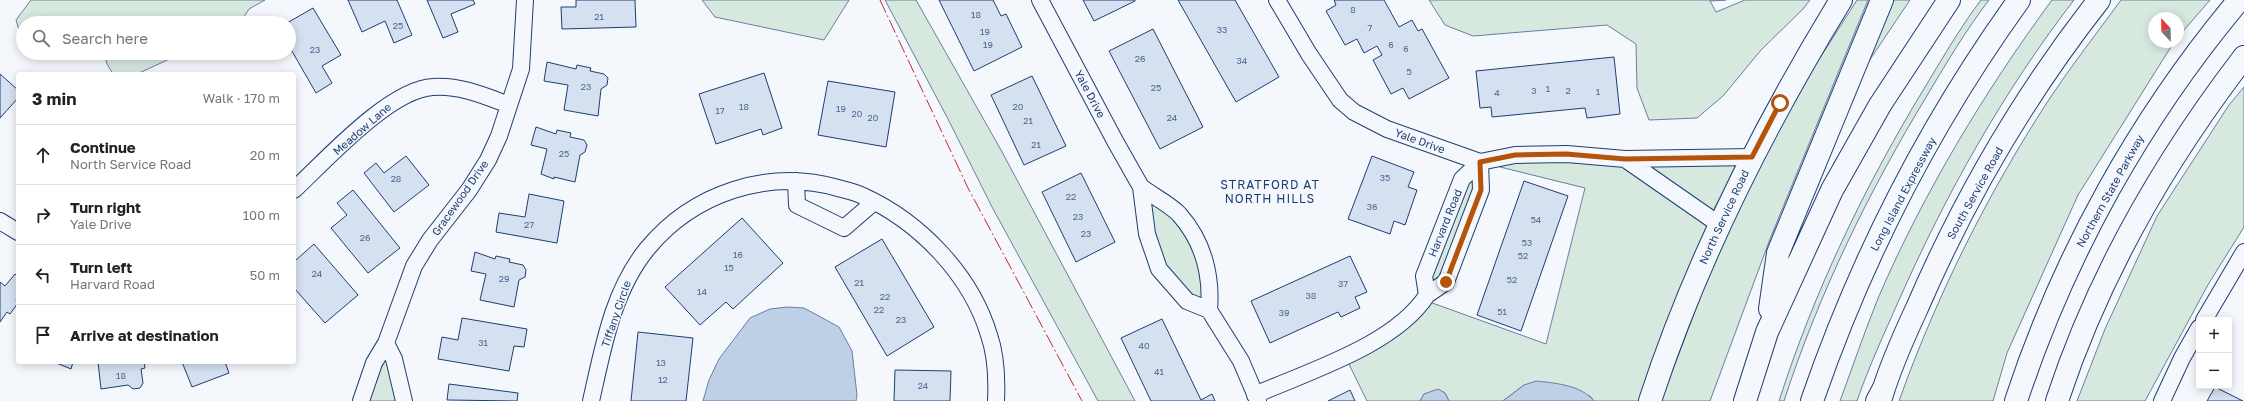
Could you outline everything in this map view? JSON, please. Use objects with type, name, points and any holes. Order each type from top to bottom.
[{"type":"main road","name":"North Service Road","points":[[1650,401],[1696,277],[1752,157],[1784,96],[1841,0]]},
{"type":"main road","points":[[1767,332],[1778,253],[1882,0]]},
{"type":"main road","points":[[1745,401],[1767,332],[1847,162],[1880,105],[1949,0]]},
{"type":"main road","name":"Long Island Expressway","points":[[1812,401],[1846,310],[1897,201],[1960,90],[2019,0]]},
{"type":"main road","name":"South Service Road","points":[[1880,397],[1933,272],[1976,188],[2042,79],[2099,0]]},
{"type":"main road","name":"Northern State Parkway","points":[[2016,401],[2035,347],[2060,286],[2103,199],[2163,102],[2205,43],[2239,0]]},
{"type":"main road","points":[[2058,401],[2095,306],[2138,218],[2188,135],[2244,57]]},
{"type":"street","name":"Gracewood Drive","points":[[361,401],[374,363],[386,343],[414,266],[430,240],[468,190],[488,160],[499,136],[521,69],[525,0]]},
{"type":"street","name":"Yale Drive","points":[[1040,0],[1141,187],[1147,234],[1159,269],[1187,301],[1209,310],[1211,287],[1202,248],[1178,214],[1141,187]]},
{"type":"street","name":"Yale Drive","points":[[1277,0],[1309,54],[1336,95],[1354,112],[1387,129],[1480,162]]},
{"type":"street","name":"Meadow Lane","points":[[296,188],[377,113],[393,101],[414,91],[432,87],[458,89],[509,105]]},
{"type":"street","points":[[1480,162],[1515,155],[1566,154],[1625,159],[1752,157]]},
{"type":"street","points":[[1625,159],[1720,225]]},
{"type":"street","name":"Harvard Road","points":[[1427,295],[1424,276],[1462,179],[1480,162]]},
{"type":"street","name":"Harvard Road","points":[[1257,398],[1372,344],[1394,330],[1420,306],[1427,295],[1446,282],[1481,190],[1480,162]]},
{"type":"street","name":"Tiffany Circle","points":[[591,401],[607,334],[620,295],[631,271],[647,249],[676,219],[713,198],[739,187],[776,181],[796,181],[824,184],[862,195],[900,217],[934,247],[953,267],[970,292],[990,336],[997,381],[996,401]]},
{"type":"street","points":[[796,181],[797,204],[844,228],[874,202]]},
{"type":"street","points":[[0,221],[16,231]]},
{"type":"street","points":[[2206,317],[2244,252]]},
{"type":"street","points":[[1209,310],[1241,361],[1257,398]]},
{"type":"street","points":[[2162,401],[2182,358],[2196,333]]},
{"type":"street","points":[[386,343],[394,359],[404,401]]},
{"type":"shaded area","points":[[31,0],[265,0],[249,9],[244,16],[19,16]]},
{"type":"shaded area","points":[[702,0],[849,0],[824,40],[715,17]]},
{"type":"shaded area","points":[[885,0],[916,0],[1001,150],[1135,401],[1098,401],[992,207],[948,119]]},
{"type":"shaded area","points":[[1429,0],[1726,0],[1710,1],[1716,12],[1745,0],[1810,0],[1803,9],[1761,50],[1723,96],[1697,118],[1649,120],[1637,88],[1636,44],[1607,25],[1473,36],[1445,25]]},
{"type":"shaded area","points":[[1857,0],[1868,0],[1770,239],[1710,401],[1661,401],[1716,256],[1791,103]]},
{"type":"shaded area","points":[[1888,0],[1910,0],[1869,61],[1864,57]]},
{"type":"shaded area","points":[[1981,0],[1989,0],[1942,70],[1906,131],[1866,205],[1829,282],[1784,401],[1779,401],[1793,360],[1824,281],[1860,204],[1900,129],[1958,34]]},
{"type":"shaded area","points":[[2052,0],[2074,0],[2023,71],[2000,107],[1956,183],[1917,260],[1857,401],[1840,401],[1879,296],[1936,181],[1957,143],[2003,70]]},
{"type":"shaded area","points":[[2121,0],[2210,0],[2184,30],[2184,12],[2148,12],[2148,48],[2170,48],[2078,195],[2007,353],[1993,401],[1899,401],[1947,284],[1984,209],[2048,101]]},
{"type":"shaded area","points":[[106,60],[167,60],[141,72],[112,72]]},
{"type":"shaded area","points":[[2244,87],[2244,227],[2209,283],[2145,401],[2077,401],[2105,329],[2157,216],[2229,105]]},
{"type":"shaded area","points":[[1625,159],[1720,225],[1650,401],[1594,401],[1590,396],[1524,385],[1503,401],[1449,401],[1445,393],[1424,394],[1420,401],[1367,401],[1345,356],[1424,300],[1546,344],[1585,188],[1480,162]]},
{"type":"shaded area","points":[[1480,162],[1481,190],[1446,282],[1427,295],[1424,276],[1462,179]]},
{"type":"shaded area","points":[[1738,164],[1712,213],[1640,165]]},
{"type":"shaded area","points":[[1141,187],[1202,248],[1209,310],[1159,269]]},
{"type":"shaded area","points":[[386,343],[404,401],[361,401]]},
{"type":"water","points":[[787,307],[804,308],[839,327],[852,351],[857,395],[856,401],[703,401],[709,380],[719,359],[750,318],[770,309]]},
{"type":"water","points":[[1536,381],[1575,388],[1582,391],[1594,401],[1503,401],[1524,385]]},
{"type":"water","points":[[1438,389],[1445,393],[1449,401],[1420,401],[1424,394]]},
{"type":"building","points":[[348,0],[397,0],[412,35],[394,43],[385,21],[362,32]]},
{"type":"building","points":[[427,0],[473,0],[475,4],[451,14],[458,32],[443,38]]},
{"type":"building","points":[[576,0],[635,0],[636,27],[562,29],[561,7],[576,7]]},
{"type":"building","points":[[939,0],[993,0],[1001,16],[1006,14],[1022,47],[974,71]]},
{"type":"building","points":[[1083,0],[1135,0],[1135,1],[1094,21]]},
{"type":"building","points":[[1178,0],[1235,0],[1279,77],[1236,102]]},
{"type":"building","points":[[1334,0],[1384,0],[1399,27],[1412,20],[1418,31],[1422,29],[1449,78],[1409,99],[1403,88],[1391,94],[1373,60],[1382,55],[1377,46],[1364,53],[1357,39],[1345,45],[1326,11],[1336,5]]},
{"type":"building","points":[[313,8],[341,55],[322,66],[332,83],[316,93],[296,58],[296,18]]},
{"type":"building","points":[[1153,29],[1203,127],[1160,149],[1109,51]]},
{"type":"building","points":[[1614,57],[1620,114],[1587,118],[1585,108],[1492,117],[1491,107],[1480,108],[1476,71]]},
{"type":"building","points":[[547,62],[576,69],[577,65],[591,68],[590,71],[604,74],[608,78],[607,85],[601,89],[598,116],[564,110],[568,85],[544,81]]},
{"type":"building","points":[[764,73],[782,128],[763,135],[761,129],[716,144],[699,94]]},
{"type":"building","points":[[0,74],[16,88],[16,100],[0,118]]},
{"type":"building","points":[[1032,76],[1066,146],[1024,165],[991,95]]},
{"type":"building","points":[[828,81],[895,92],[886,147],[818,135]]},
{"type":"building","points":[[536,127],[556,134],[557,130],[571,133],[570,137],[584,140],[587,145],[585,152],[580,155],[575,182],[554,177],[554,179],[541,174],[547,149],[531,145]]},
{"type":"building","points":[[406,156],[429,185],[394,212],[364,173],[376,163],[384,173]]},
{"type":"building","points":[[1372,156],[1414,172],[1408,187],[1417,190],[1405,225],[1394,221],[1390,234],[1348,219]]},
{"type":"building","points":[[1081,173],[1115,242],[1076,262],[1042,192]]},
{"type":"building","points":[[1524,181],[1568,196],[1521,331],[1477,315]]},
{"type":"building","points":[[353,190],[400,248],[368,273],[331,228],[347,215],[337,203]]},
{"type":"building","points":[[529,194],[564,201],[557,243],[496,232],[499,213],[525,217]]},
{"type":"building","points":[[742,218],[783,263],[733,309],[726,302],[700,325],[665,287]]},
{"type":"building","points":[[882,239],[934,327],[887,356],[835,267]]},
{"type":"building","points":[[314,244],[358,295],[325,323],[296,290],[296,260]]},
{"type":"building","points":[[475,252],[495,259],[496,256],[510,259],[509,262],[523,265],[526,270],[525,277],[519,280],[514,307],[480,300],[486,274],[471,271]]},
{"type":"building","points":[[1350,256],[1367,292],[1355,297],[1360,308],[1341,317],[1338,312],[1270,343],[1251,301]]},
{"type":"building","points":[[16,275],[16,306],[10,314],[7,312],[0,322],[0,282],[5,286]]},
{"type":"building","points":[[462,318],[527,329],[524,347],[514,346],[509,371],[438,359],[442,337],[458,340]]},
{"type":"building","points":[[1162,319],[1201,400],[1212,394],[1215,401],[1151,401],[1121,338]]},
{"type":"building","points":[[638,332],[693,338],[686,401],[631,401]]},
{"type":"building","points":[[59,364],[72,364],[71,369]]},
{"type":"building","points":[[98,364],[144,364],[145,368],[141,369],[143,383],[140,388],[133,389],[128,385],[101,389]]},
{"type":"building","points":[[183,364],[226,364],[229,373],[192,387]]},
{"type":"building","points":[[895,370],[951,371],[950,401],[894,401]]},
{"type":"building","points":[[449,384],[518,393],[517,401],[447,400]]},
{"type":"building","points":[[2214,389],[2219,389],[2243,401],[2207,401]]},
{"type":"building","points":[[1350,390],[1355,401],[1328,401]]},
{"type":"power","points":[[880,0],[968,188],[1082,401]]},
{"type":"district","name":"STRATFORD AT NORTH HILLS","points":[[1270,192]]},
{"type":"route","points":[[1446,282],[1481,190],[1480,162],[1515,155],[1566,154],[1625,159],[1752,157],[1780,103]]}]
